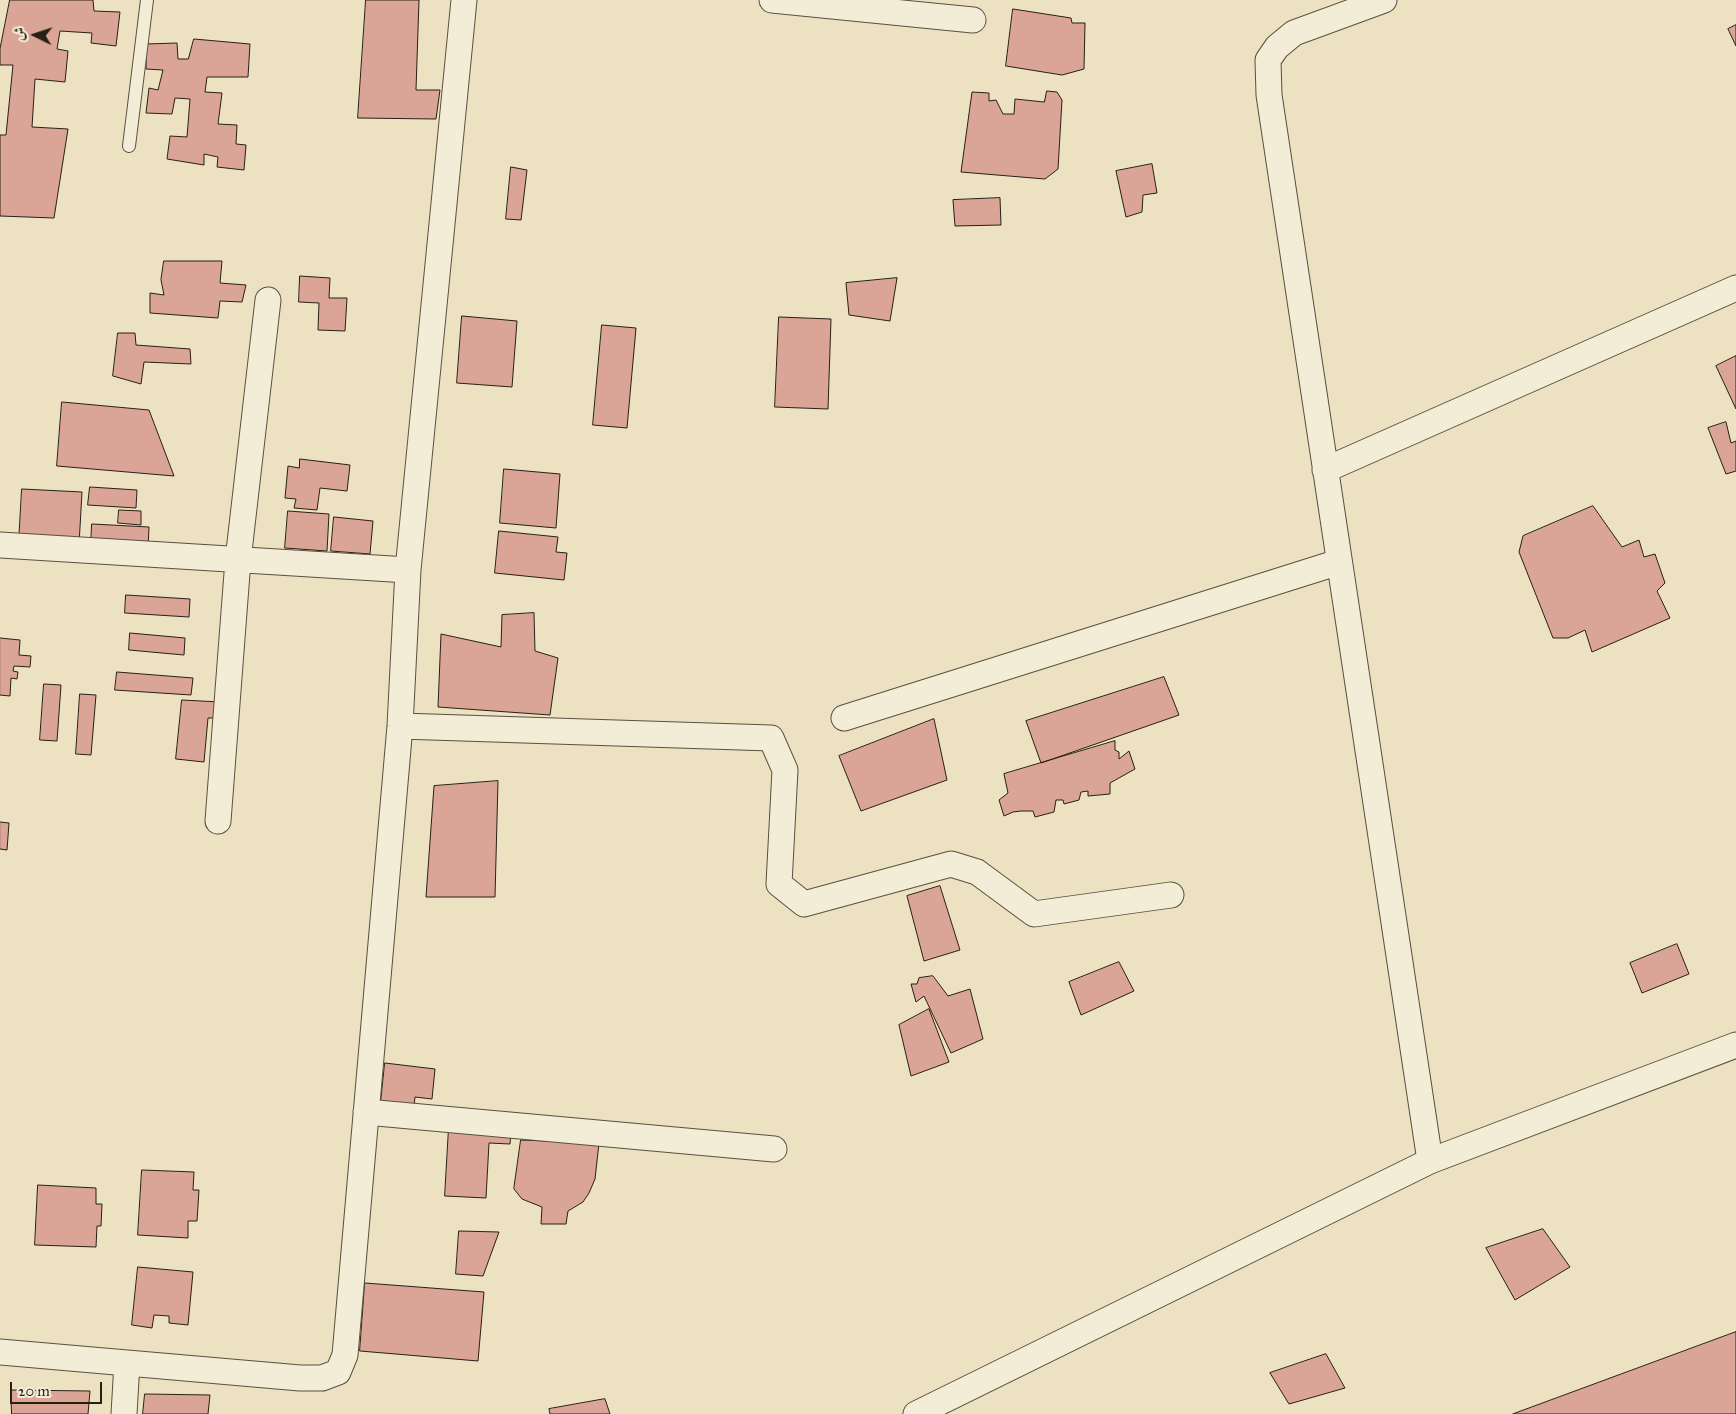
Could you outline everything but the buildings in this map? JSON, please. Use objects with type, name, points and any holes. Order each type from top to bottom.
[{"type":"street","points":[[0,1352],[300,1378],[322,1378],[338,1372],[345,1355],[400,726],[408,570],[464,0]]},
{"type":"street","points":[[772,0],[972,20]]},
{"type":"street","points":[[1384,0],[1294,33],[1276,47],[1268,60],[1269,95],[1430,1161]]},
{"type":"street","points":[[1325,470],[1736,288]]},
{"type":"street","points":[[218,821],[238,560],[268,300]]},
{"type":"street","points":[[0,545],[408,570]]},
{"type":"street","points":[[844,718],[1339,562]]},
{"type":"street","points":[[400,726],[771,738],[785,770],[779,884],[804,904],[951,864],[977,872],[1034,914],[1171,895]]},
{"type":"street","points":[[916,1414],[1430,1161],[1736,1045]]},
{"type":"street","points":[[366,1112],[774,1149]]},
{"type":"street","points":[[124,1414],[127,1363]]},
{"type":"lane","points":[[129,146],[147,0]]}]
